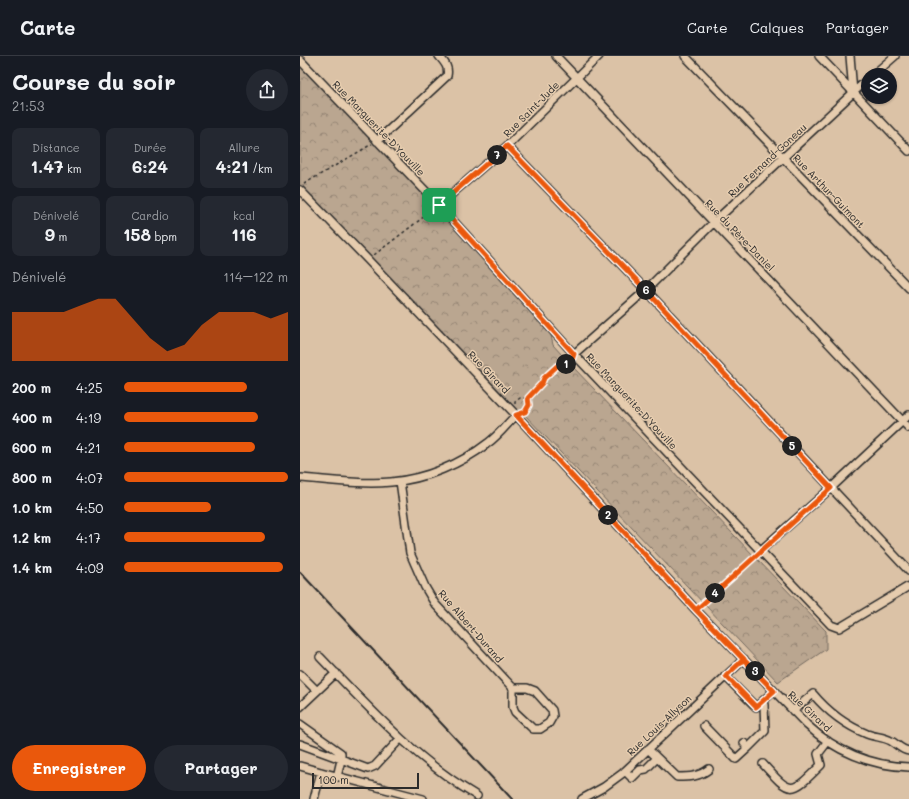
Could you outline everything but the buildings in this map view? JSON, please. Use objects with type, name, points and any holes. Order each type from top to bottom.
[{"type":"street","points":[[377,141],[448,76],[446,63],[439,56]]},
{"type":"street","name":"Rue du Père-Daniel","points":[[556,56],[909,428]]},
{"type":"street","name":"Rue Saint-Jude","points":[[439,205],[507,146],[599,56]]},
{"type":"street","name":"Rue Arthur-Guimont","points":[[685,56],[909,288]]},
{"type":"street","points":[[819,56],[909,151]]},
{"type":"street","points":[[850,56],[853,92]]},
{"type":"street","points":[[881,68],[895,56]]},
{"type":"street","name":"Rue Marguerite-D'Youville","points":[[300,60],[439,205],[574,354],[760,552],[831,625],[839,628],[909,586]]},
{"type":"street","name":"Rue Fernand-Goneau","points":[[574,354],[646,290],[714,222],[861,85]]},
{"type":"street","points":[[507,146],[646,290],[909,571]]},
{"type":"street","name":"Rue Girard","points":[[300,190],[516,415],[696,610],[814,731],[828,742],[846,752],[864,759],[886,765],[909,767]]},
{"type":"street","points":[[300,478],[389,483],[429,474],[469,456],[490,442],[516,415]]},
{"type":"street","points":[[760,552],[909,415]]},
{"type":"street","name":"Rue Albert-Durand","points":[[400,481],[410,553],[424,587],[435,604],[512,688]]},
{"type":"street","points":[[320,657],[400,738],[437,769],[477,796]]},
{"type":"street","name":"Rue Louis-Allyson","points":[[582,799],[604,787],[624,771],[744,659]]},
{"type":"street","points":[[300,707],[336,673]]},
{"type":"street","points":[[300,674],[317,691]]},
{"type":"street","points":[[726,676],[756,707],[774,691]]},
{"type":"street","points":[[512,688],[527,688],[535,691],[552,710],[552,718],[548,724],[542,729],[533,729],[515,712],[512,707],[512,688]]},
{"type":"street","points":[[793,711],[813,694],[832,714],[847,725],[867,734],[891,740],[909,752]]},
{"type":"street","points":[[704,726],[736,759],[746,745],[765,731],[764,705],[762,702]]},
{"type":"street","points":[[300,724],[308,731],[338,750],[342,755],[337,777]]},
{"type":"street","points":[[300,744],[364,768],[372,768],[400,738]]},
{"type":"street","points":[[763,764],[784,785],[797,787],[821,765],[818,754],[828,742]]},
{"type":"street","points":[[648,749],[676,778],[696,776],[703,774],[709,769]]},
{"type":"street","points":[[624,771],[632,778],[640,770],[646,769],[657,758]]},
{"type":"street","points":[[300,766],[396,796],[423,799]]},
{"type":"street","points":[[314,799],[321,772]]},
{"type":"path","points":[[300,187],[377,141]]},
{"type":"path","points":[[368,260],[439,205]]},
{"type":"path","points":[[528,398],[529,405],[525,412],[516,415],[515,402],[520,398],[528,398],[542,383],[544,378],[557,366],[566,353],[574,354],[572,360],[565,365],[557,366]]},
{"type":"path","points":[[696,610],[760,552]]},
{"type":"green space","points":[[300,60],[548,321],[553,345],[572,366],[826,631],[826,649],[778,682],[525,415],[516,415],[300,194]]},
{"type":"railway","points":[[300,572],[512,799]]},
{"type":"route","points":[[439,205],[507,146],[646,290],[831,488],[696,610],[744,659],[726,676],[756,707],[774,691],[737,652],[696,610],[516,415],[525,412],[529,405],[528,398],[542,383],[544,378],[557,366],[565,365],[572,360],[574,354],[439,205]]}]
